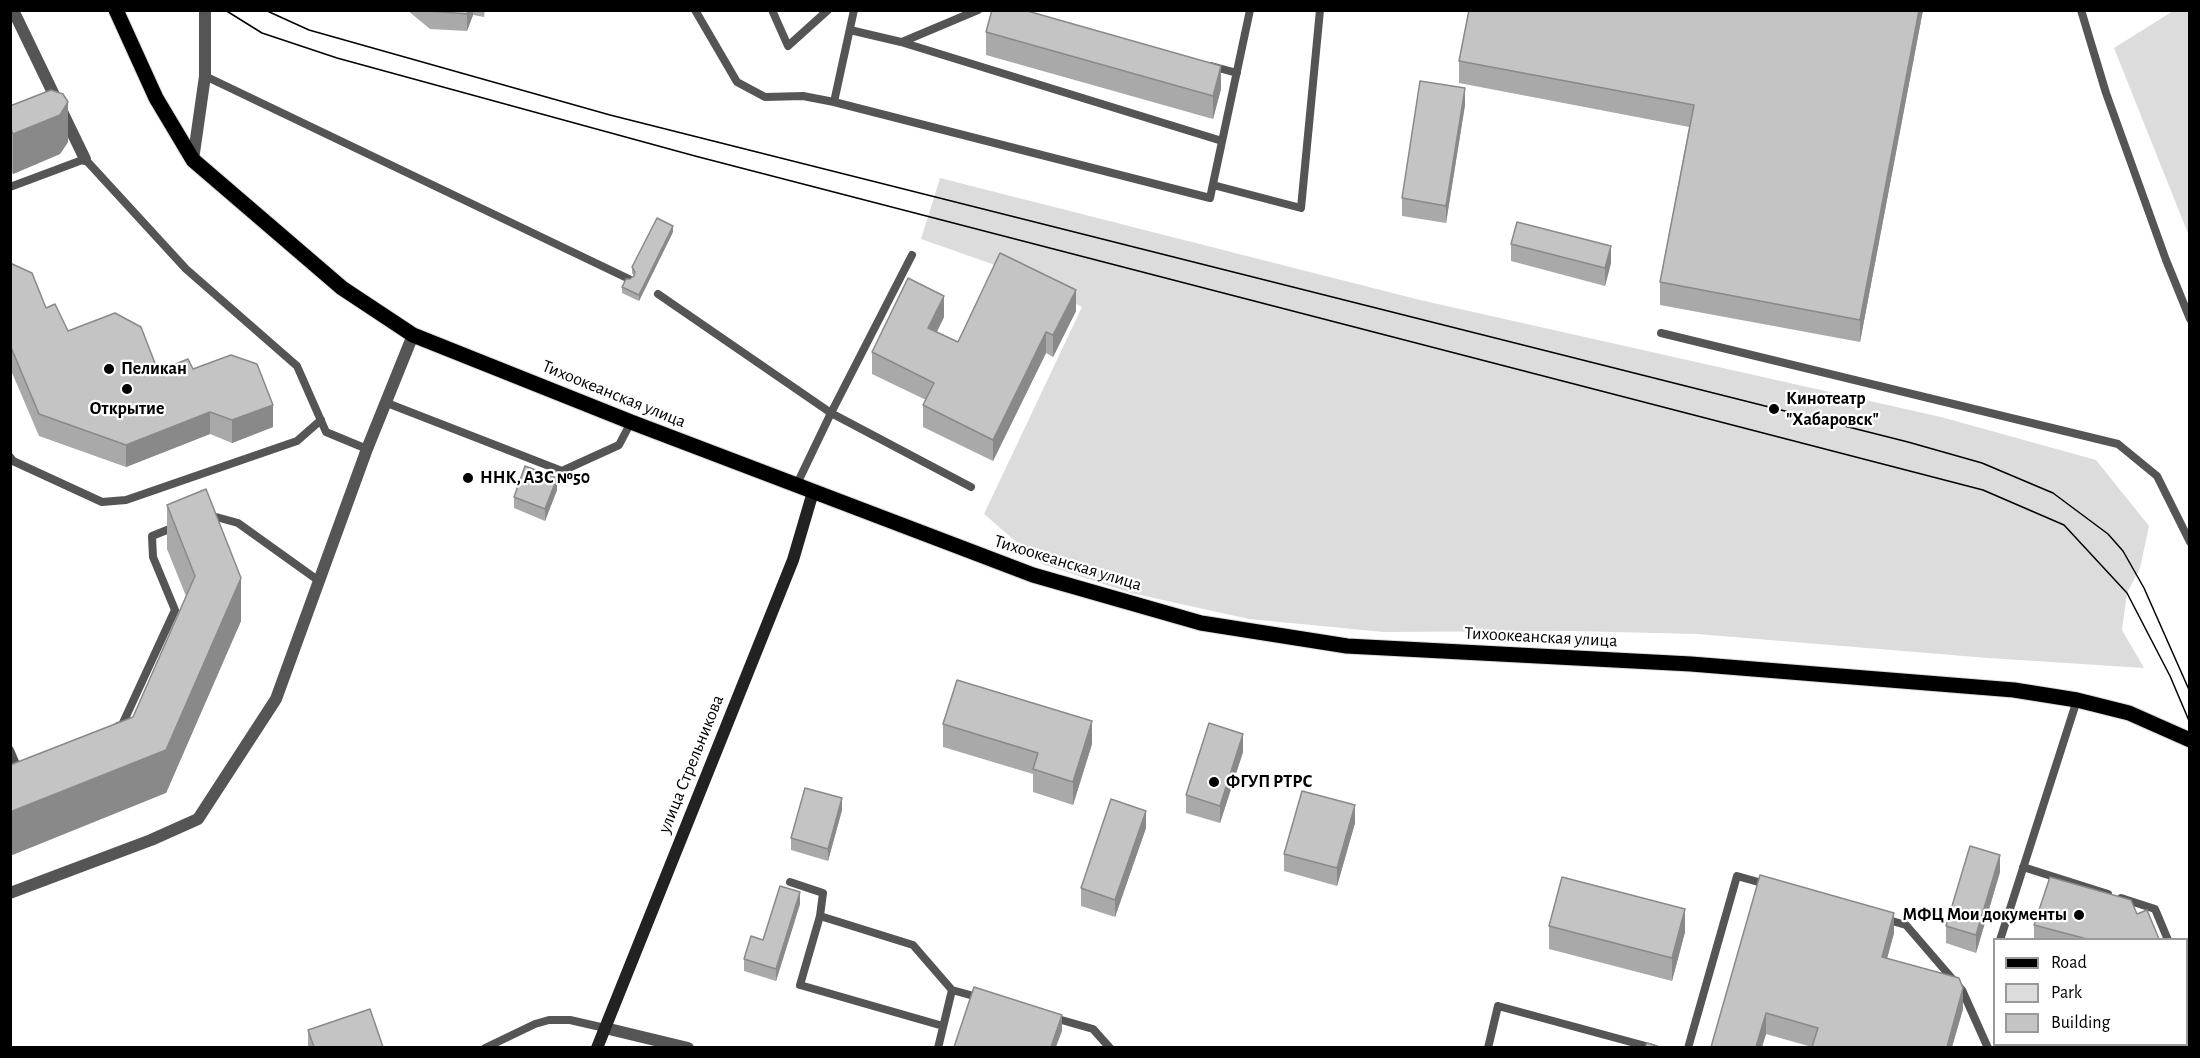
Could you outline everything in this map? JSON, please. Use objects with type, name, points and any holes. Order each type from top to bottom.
[{"type":"main road","name":"Тихоокеанская улица","points":[[116,10],[156,98],[193,160],[342,288],[413,335],[631,422],[1033,576],[1201,623],[1347,646],[1690,664],[2014,690],[2077,700],[2129,713],[2190,741]]},
{"type":"street","points":[[13,10],[85,159]]},
{"type":"street","points":[[193,160],[205,76],[205,10]]},
{"type":"street","points":[[10,893],[141,844],[198,819],[276,699],[368,449],[413,335]]},
{"type":"street","name":"улица Стрельникова","points":[[597,1047],[793,560],[813,492]]},
{"type":"street","points":[[605,1028],[682,1047]]},
{"type":"lane","points":[[695,10],[737,82],[765,97],[803,96],[834,102],[1210,198],[1250,10]]},
{"type":"lane","points":[[772,10],[788,46],[828,10]]},
{"type":"lane","points":[[834,102],[854,10]]},
{"type":"lane","points":[[901,42],[978,10]]},
{"type":"lane","points":[[1213,184],[1301,208],[1320,10]]},
{"type":"lane","points":[[2081,10],[2106,93],[2166,260],[2190,319]]},
{"type":"lane","points":[[850,30],[901,42],[1222,141]]},
{"type":"lane","points":[[1202,63],[1236,73]]},
{"type":"lane","points":[[205,76],[629,279]]},
{"type":"lane","points":[[10,187],[85,159],[186,269],[297,366],[326,432],[368,449]]},
{"type":"lane","points":[[796,486],[912,255]]},
{"type":"lane","points":[[658,294],[831,413],[971,487]]},
{"type":"lane","points":[[1661,333],[2118,444],[2157,476],[2190,542]]},
{"type":"lane","points":[[387,403],[562,471],[619,445],[631,422]]},
{"type":"lane","points":[[10,456],[13,460],[102,502],[126,500],[297,441],[321,420]]},
{"type":"lane","points":[[194,519],[205,514],[238,523],[320,581]]},
{"type":"lane","points":[[112,729],[122,724],[175,610],[153,557],[152,536],[184,523]]},
{"type":"lane","points":[[2000,938],[2077,700]]},
{"type":"lane","points":[[10,750],[13,766],[27,760]]},
{"type":"lane","points":[[2023,867],[2155,909],[2168,938]]},
{"type":"lane","points":[[1688,1047],[1737,876],[1782,889]]},
{"type":"lane","points":[[790,882],[823,893],[820,916],[800,985],[944,1026]]},
{"type":"lane","points":[[1872,915],[1906,925],[1962,990],[1988,1047]]},
{"type":"lane","points":[[820,916],[913,945],[952,990],[996,1002]]},
{"type":"lane","points":[[938,1047],[952,990]]},
{"type":"lane","points":[[1488,1047],[1498,1006],[1653,1047]]},
{"type":"lane","points":[[1039,1014],[1093,1029],[1110,1047]]},
{"type":"lane","points":[[485,1047],[549,1020],[570,1020],[605,1028]]},
{"type":"green space","points":[[2173,11],[2189,11],[2189,236],[2114,48]]},
{"type":"green space","points":[[940,178],[1420,300],[1941,417],[2096,460],[2149,526],[2140,568],[2127,593],[2122,630],[2144,668],[1988,658],[1697,634],[1571,631],[1383,632],[1249,619],[1131,593],[1042,564],[984,514],[1082,307],[995,265],[921,239]]},
{"type":"building","points":[[429,10],[468,10],[467,14]]},
{"type":"building","points":[[992,10],[1024,10],[1221,66],[1213,96],[986,32]]},
{"type":"building","points":[[1469,10],[1919,10],[1860,320],[1660,282],[1694,105],[1459,61]]},
{"type":"building","points":[[1420,81],[1465,88],[1446,206],[1402,198]]},
{"type":"building","points":[[51,90],[63,94],[68,102],[60,115],[13,134],[10,129],[10,106]]},
{"type":"building","points":[[657,218],[673,226],[639,295],[622,287],[626,279],[634,276],[635,272],[632,267]]},
{"type":"building","points":[[1517,222],[1611,246],[1605,268],[1511,244]]},
{"type":"building","points":[[1000,253],[1076,290],[1053,335],[1046,332],[993,440],[923,405],[934,383],[872,352],[908,278],[944,296],[928,328],[958,342]]},
{"type":"building","points":[[10,263],[32,273],[46,308],[55,304],[68,331],[115,313],[141,327],[158,371],[188,359],[193,369],[231,355],[257,364],[273,405],[232,420],[210,412],[126,445],[39,414],[10,345]]},
{"type":"building","points":[[525,466],[557,478],[545,509],[514,497]]},
{"type":"building","points":[[206,489],[241,578],[166,750],[10,812],[10,765],[133,717],[195,576],[167,505]]},
{"type":"building","points":[[957,680],[1092,721],[1073,782],[1033,769],[1038,753],[943,724]]},
{"type":"building","name":"ФГУП РТРС","points":[[1209,723],[1243,734],[1220,806],[1186,795]]},
{"type":"building","points":[[805,788],[842,798],[828,849],[791,838]]},
{"type":"building","points":[[1302,791],[1355,805],[1337,868],[1284,854]]},
{"type":"building","points":[[1111,799],[1146,811],[1115,900],[1081,888]]},
{"type":"building","points":[[1970,846],[2000,855],[1976,935],[1946,926]]},
{"type":"building","points":[[1760,875],[1894,913],[1882,957],[1959,978],[1963,988],[1947,1047],[1812,1047],[1818,1028],[1766,1013],[1756,1047],[1711,1047]]},
{"type":"building","points":[[1562,877],[1685,909],[1672,958],[1549,926]]},
{"type":"building","points":[[2050,877],[2131,900],[2137,914],[2147,910],[2159,938],[2083,938],[2034,925]]},
{"type":"building","points":[[780,886],[800,892],[776,969],[744,959],[751,936],[763,940]]},
{"type":"building","points":[[974,987],[1062,1015],[1051,1047],[954,1047]]},
{"type":"building","points":[[370,1009],[383,1047],[314,1047],[308,1030]]},
{"type":"building","points":[[1647,1043],[1660,1047],[1645,1047]]},
{"type":"building","points":[[2188,1044],[2189,1047],[2137,1047],[2188,1046]]},
{"type":"tram line","points":[[225,10],[262,33],[337,58],[695,156],[1983,490],[2064,525],[2127,593],[2170,676],[2190,723]]},
{"type":"tram line","points":[[265,10],[309,30],[610,115],[1908,442],[1982,463],[2053,493],[2108,534],[2123,551],[2144,588],[2190,692]]},
{"type":"place","name":"Пеликан","points":[[109,369]]},
{"type":"place","name":"Открытие","points":[[127,389]]},
{"type":"place","name":"Кинотеатр \"Хабаровск\"","points":[[1774,409]]},
{"type":"place","name":"ННК, АЗС №50","points":[[468,478]]},
{"type":"place","name":"ФГУП РТРС","points":[[1214,782]]},
{"type":"place","name":"МФЦ Мои документы","points":[[2079,915]]}]
